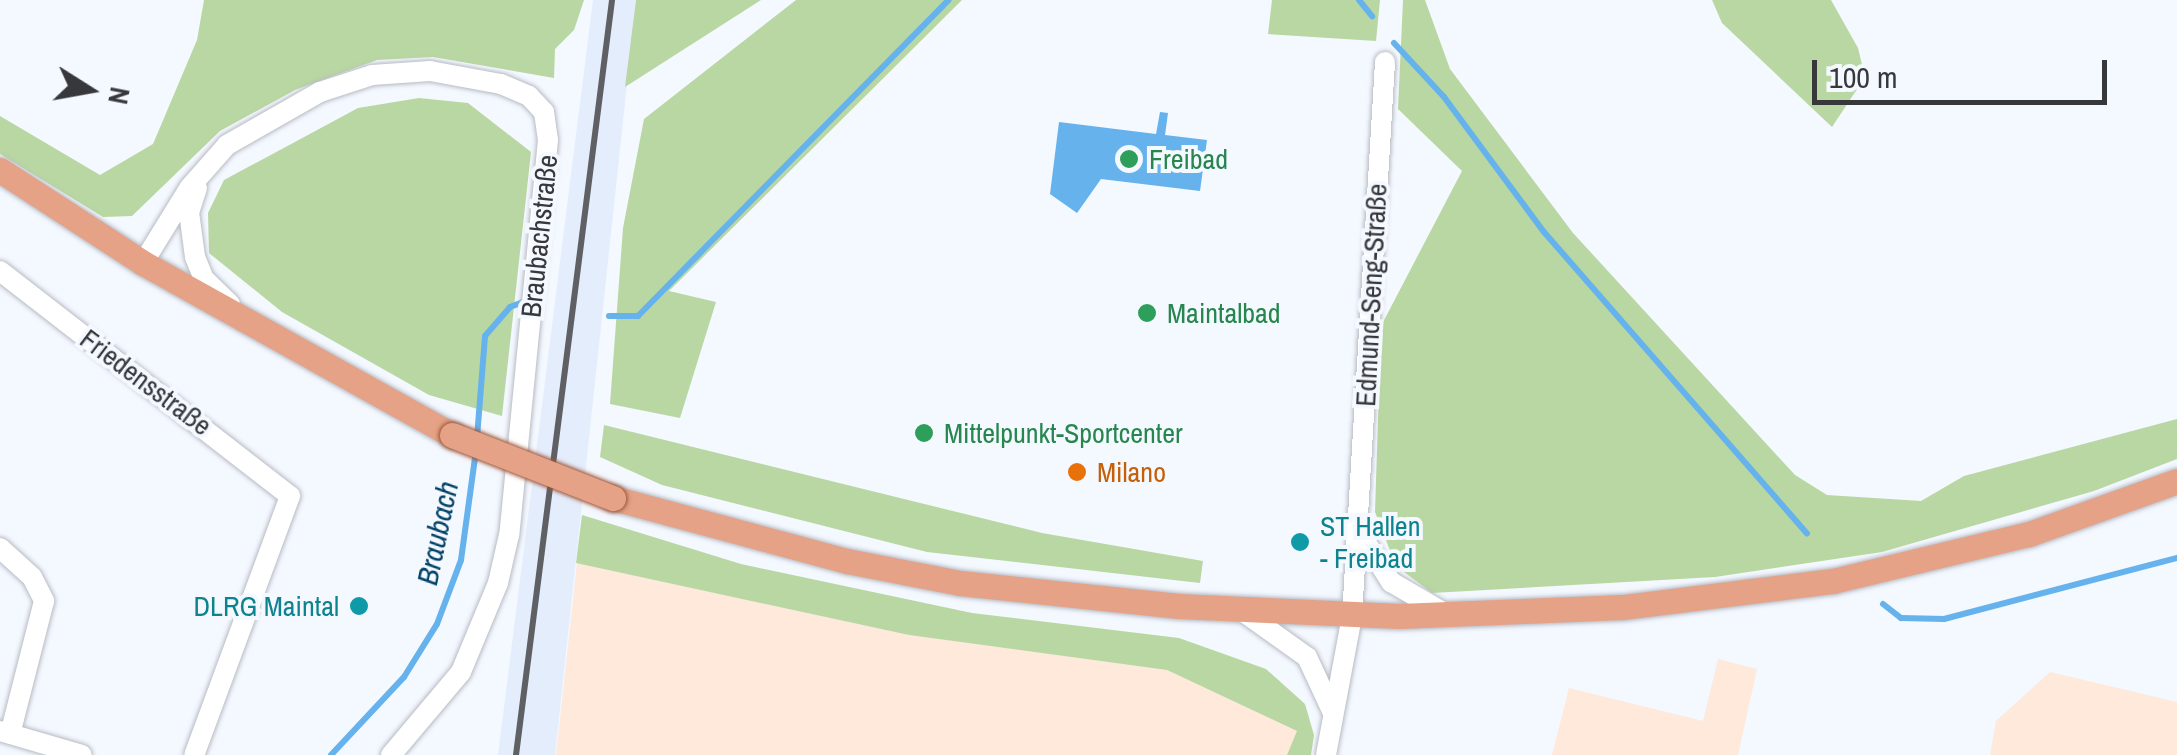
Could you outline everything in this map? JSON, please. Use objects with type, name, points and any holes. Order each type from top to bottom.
[{"type":"main road","points":[[0,170],[143,263],[248,325],[452,435],[613,498],[847,562],[960,584],[1240,610],[1352,616],[1623,607],[1833,580],[2029,534],[2177,481]]},
{"type":"street","name":"Edmund-Seng-Straße","points":[[1326,755],[1352,616],[1386,62]]},
{"type":"street","name":"Braubachstraße","points":[[143,263],[202,172],[274,114],[372,76],[430,71],[479,78],[530,96],[544,112],[548,140],[541,218],[498,583],[460,672],[391,755]]},
{"type":"street","points":[[202,172],[189,212],[195,257],[204,279],[248,325]]},
{"type":"street","name":"Friedensstraße","points":[[0,271],[290,496],[194,755]]},
{"type":"street","points":[[1357,528],[1390,582],[1448,614]]},
{"type":"street","points":[[0,548],[32,577],[44,601],[5,732],[82,755]]},
{"type":"street","points":[[1240,610],[1306,656],[1324,684],[1335,720]]},
{"type":"shaded area","points":[[593,0],[636,0],[555,755],[498,755]]},
{"type":"shaded area","points":[[577,563],[909,635],[1167,670],[1298,731],[1287,755],[556,755]]},
{"type":"shaded area","points":[[1718,659],[1757,669],[1738,755],[1552,755],[1569,688],[1703,721]]},
{"type":"shaded area","points":[[2050,672],[2177,702],[2177,755],[1990,755],[1996,721]]},
{"type":"green space","points":[[204,0],[584,0],[574,30],[555,49],[554,78],[433,57],[377,60],[295,90],[220,131],[132,216],[103,217],[0,154],[0,116],[100,175],[153,144],[197,40]]},
{"type":"green space","points":[[636,0],[761,0],[625,87]]},
{"type":"green space","points":[[796,0],[962,0],[669,291],[716,302],[680,418],[610,404],[623,228],[644,119]]},
{"type":"green space","points":[[1272,0],[1380,0],[1376,41],[1268,34]]},
{"type":"green space","points":[[1403,0],[1425,0],[1450,69],[1573,233],[1795,475],[1827,495],[1921,501],[1964,476],[2177,419],[2177,459],[2094,491],[1882,552],[1715,577],[1432,593],[1396,566],[1375,512],[1381,326],[1462,171],[1398,109]]},
{"type":"green space","points":[[1712,0],[1831,0],[1858,48],[1865,77],[1832,127],[1722,23]]},
{"type":"green space","points":[[419,98],[468,103],[531,152],[502,416],[429,395],[282,312],[209,253],[208,213],[224,180],[358,108]]},
{"type":"green space","points":[[604,425],[1042,533],[1203,561],[1200,583],[927,552],[662,485],[600,457]]},
{"type":"green space","points":[[582,515],[741,564],[972,613],[1179,638],[1266,669],[1305,704],[1314,735],[1311,755],[1287,755],[1297,731],[1167,670],[909,635],[576,563]]},
{"type":"water","name":"Freibad","points":[[1160,112],[1168,113],[1165,135],[1207,140],[1200,191],[1101,179],[1077,213],[1050,194],[1059,122],[1156,134]]},
{"type":"waterway","name":"Braubach","points":[[609,316],[638,316],[949,0]]},
{"type":"waterway","points":[[1359,0],[1372,16]]},
{"type":"waterway","points":[[1394,43],[1444,97],[1544,232],[1807,533]]},
{"type":"waterway","name":"Braubach","points":[[477,438],[485,336],[510,307],[526,301]]},
{"type":"waterway","name":"Braubach","points":[[331,755],[404,677],[437,624],[461,560],[476,451]]},
{"type":"waterway","points":[[1883,604],[1901,618],[1944,619],[2177,558]]},
{"type":"railway","points":[[516,755],[612,0]]},
{"type":"place","name":"Freibad","points":[[1129,159]]},
{"type":"place","name":"Maintalbad","points":[[1147,313]]},
{"type":"place","name":"Mittelpunkt-Sportcenter","points":[[924,433]]},
{"type":"place","name":"Milano","points":[[1077,472]]},
{"type":"place","name":"ST Hallen - Freibad","points":[[1300,542]]},
{"type":"place","name":"DLRG Maintal","points":[[359,606]]}]
